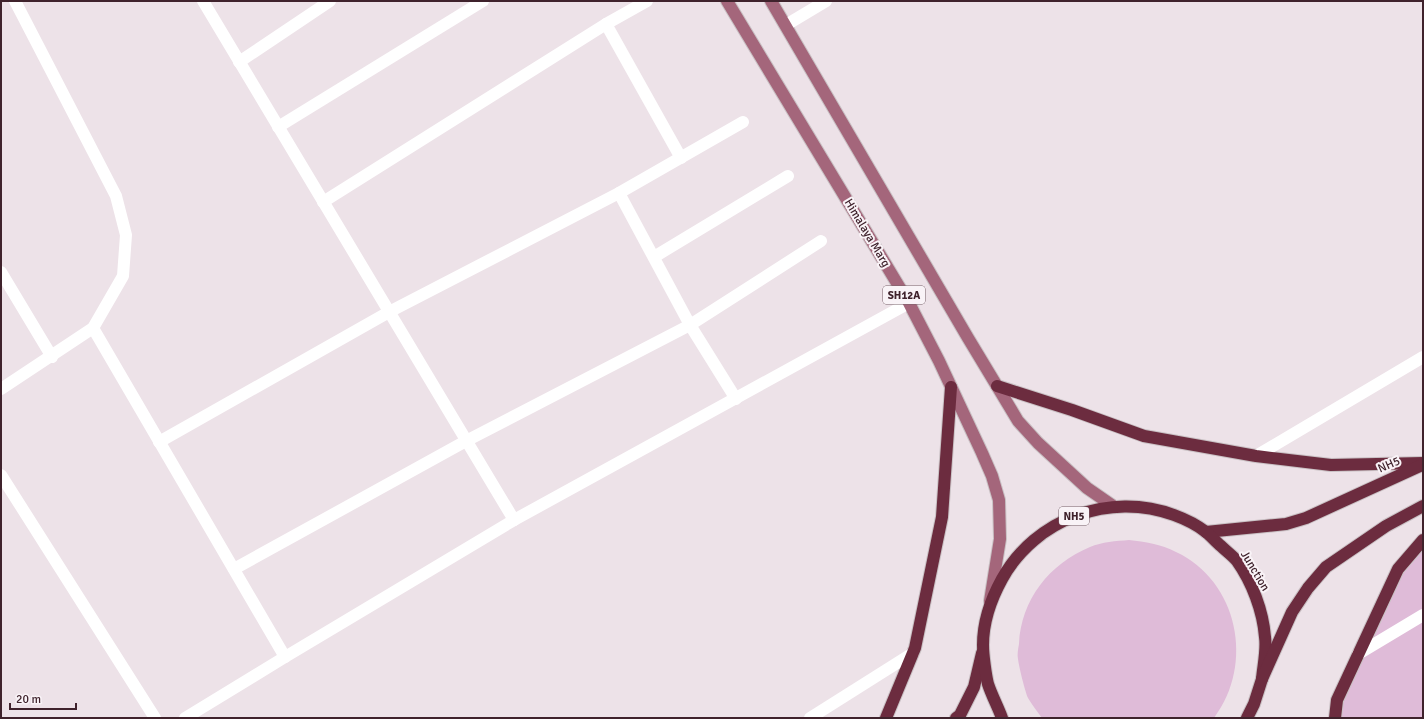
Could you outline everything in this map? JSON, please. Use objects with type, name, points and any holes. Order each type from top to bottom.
[{"type":"highway","points":[[886,718],[913,653],[942,517],[951,386]]},
{"type":"highway","points":[[997,386],[1072,410],[1144,436],[1256,456],[1331,465],[1423,464]]},
{"type":"highway","name":"NH5","points":[[1206,532],[1286,524],[1306,518],[1423,464]]},
{"type":"highway","name":"Junction","points":[[1002,718],[988,683],[983,645],[987,616],[995,592],[1001,580],[1007,569],[1023,549],[1042,533],[1064,520],[1088,511],[1113,506],[1137,506],[1162,511],[1184,519],[1206,532],[1236,560],[1256,597],[1265,637],[1262,679]]},
{"type":"highway","name":"NH5","points":[[1247,718],[1254,704],[1262,679],[1292,612],[1308,588],[1326,567],[1386,526],[1423,506]]},
{"type":"highway","points":[[1335,718],[1337,700],[1398,569],[1423,540]]},
{"type":"highway","name":"NH5","points":[[956,718],[960,715],[974,687],[983,645]]},
{"type":"main road","name":"Himalaya Marg","points":[[727,1],[909,303],[951,386],[992,476],[999,500],[1000,539],[987,616]]},
{"type":"main road","name":"SH12A","points":[[771,1],[1018,421],[1038,443],[1087,488],[1113,506]]},
{"type":"street","points":[[1,389],[93,328],[123,276],[126,235],[116,196],[15,1]]},
{"type":"street","points":[[203,1],[514,520]]},
{"type":"street","points":[[239,62],[330,1]]},
{"type":"street","points":[[278,127],[483,1]]},
{"type":"street","points":[[323,202],[606,24],[647,1]]},
{"type":"street","points":[[786,25],[826,1]]},
{"type":"street","points":[[606,24],[681,158]]},
{"type":"street","points":[[159,442],[389,312],[619,193],[743,122]]},
{"type":"street","points":[[654,257],[788,176]]},
{"type":"street","points":[[619,193],[690,325],[736,399]]},
{"type":"street","points":[[234,569],[466,441],[690,325],[821,241]]},
{"type":"street","points":[[1,272],[52,356]]},
{"type":"street","points":[[185,718],[514,520],[909,303]]},
{"type":"street","points":[[93,328],[285,657]]},
{"type":"street","points":[[1256,456],[1423,357]]},
{"type":"street","points":[[1,475],[155,718]]},
{"type":"street","points":[[1358,654],[1423,615]]},
{"type":"street","points":[[810,718],[913,653]]},
{"type":"shaded area","points":[[1129,540],[1159,545],[1176,552],[1197,565],[1214,583],[1226,603],[1234,626],[1236,649],[1234,673],[1227,697],[1214,718],[1042,718],[1028,698],[1022,679],[1018,657],[1021,628],[1025,613],[1032,598],[1040,585],[1050,574],[1075,554],[1099,544]]},
{"type":"shaded area","points":[[1423,545],[1423,718],[1335,718],[1398,569]]}]
